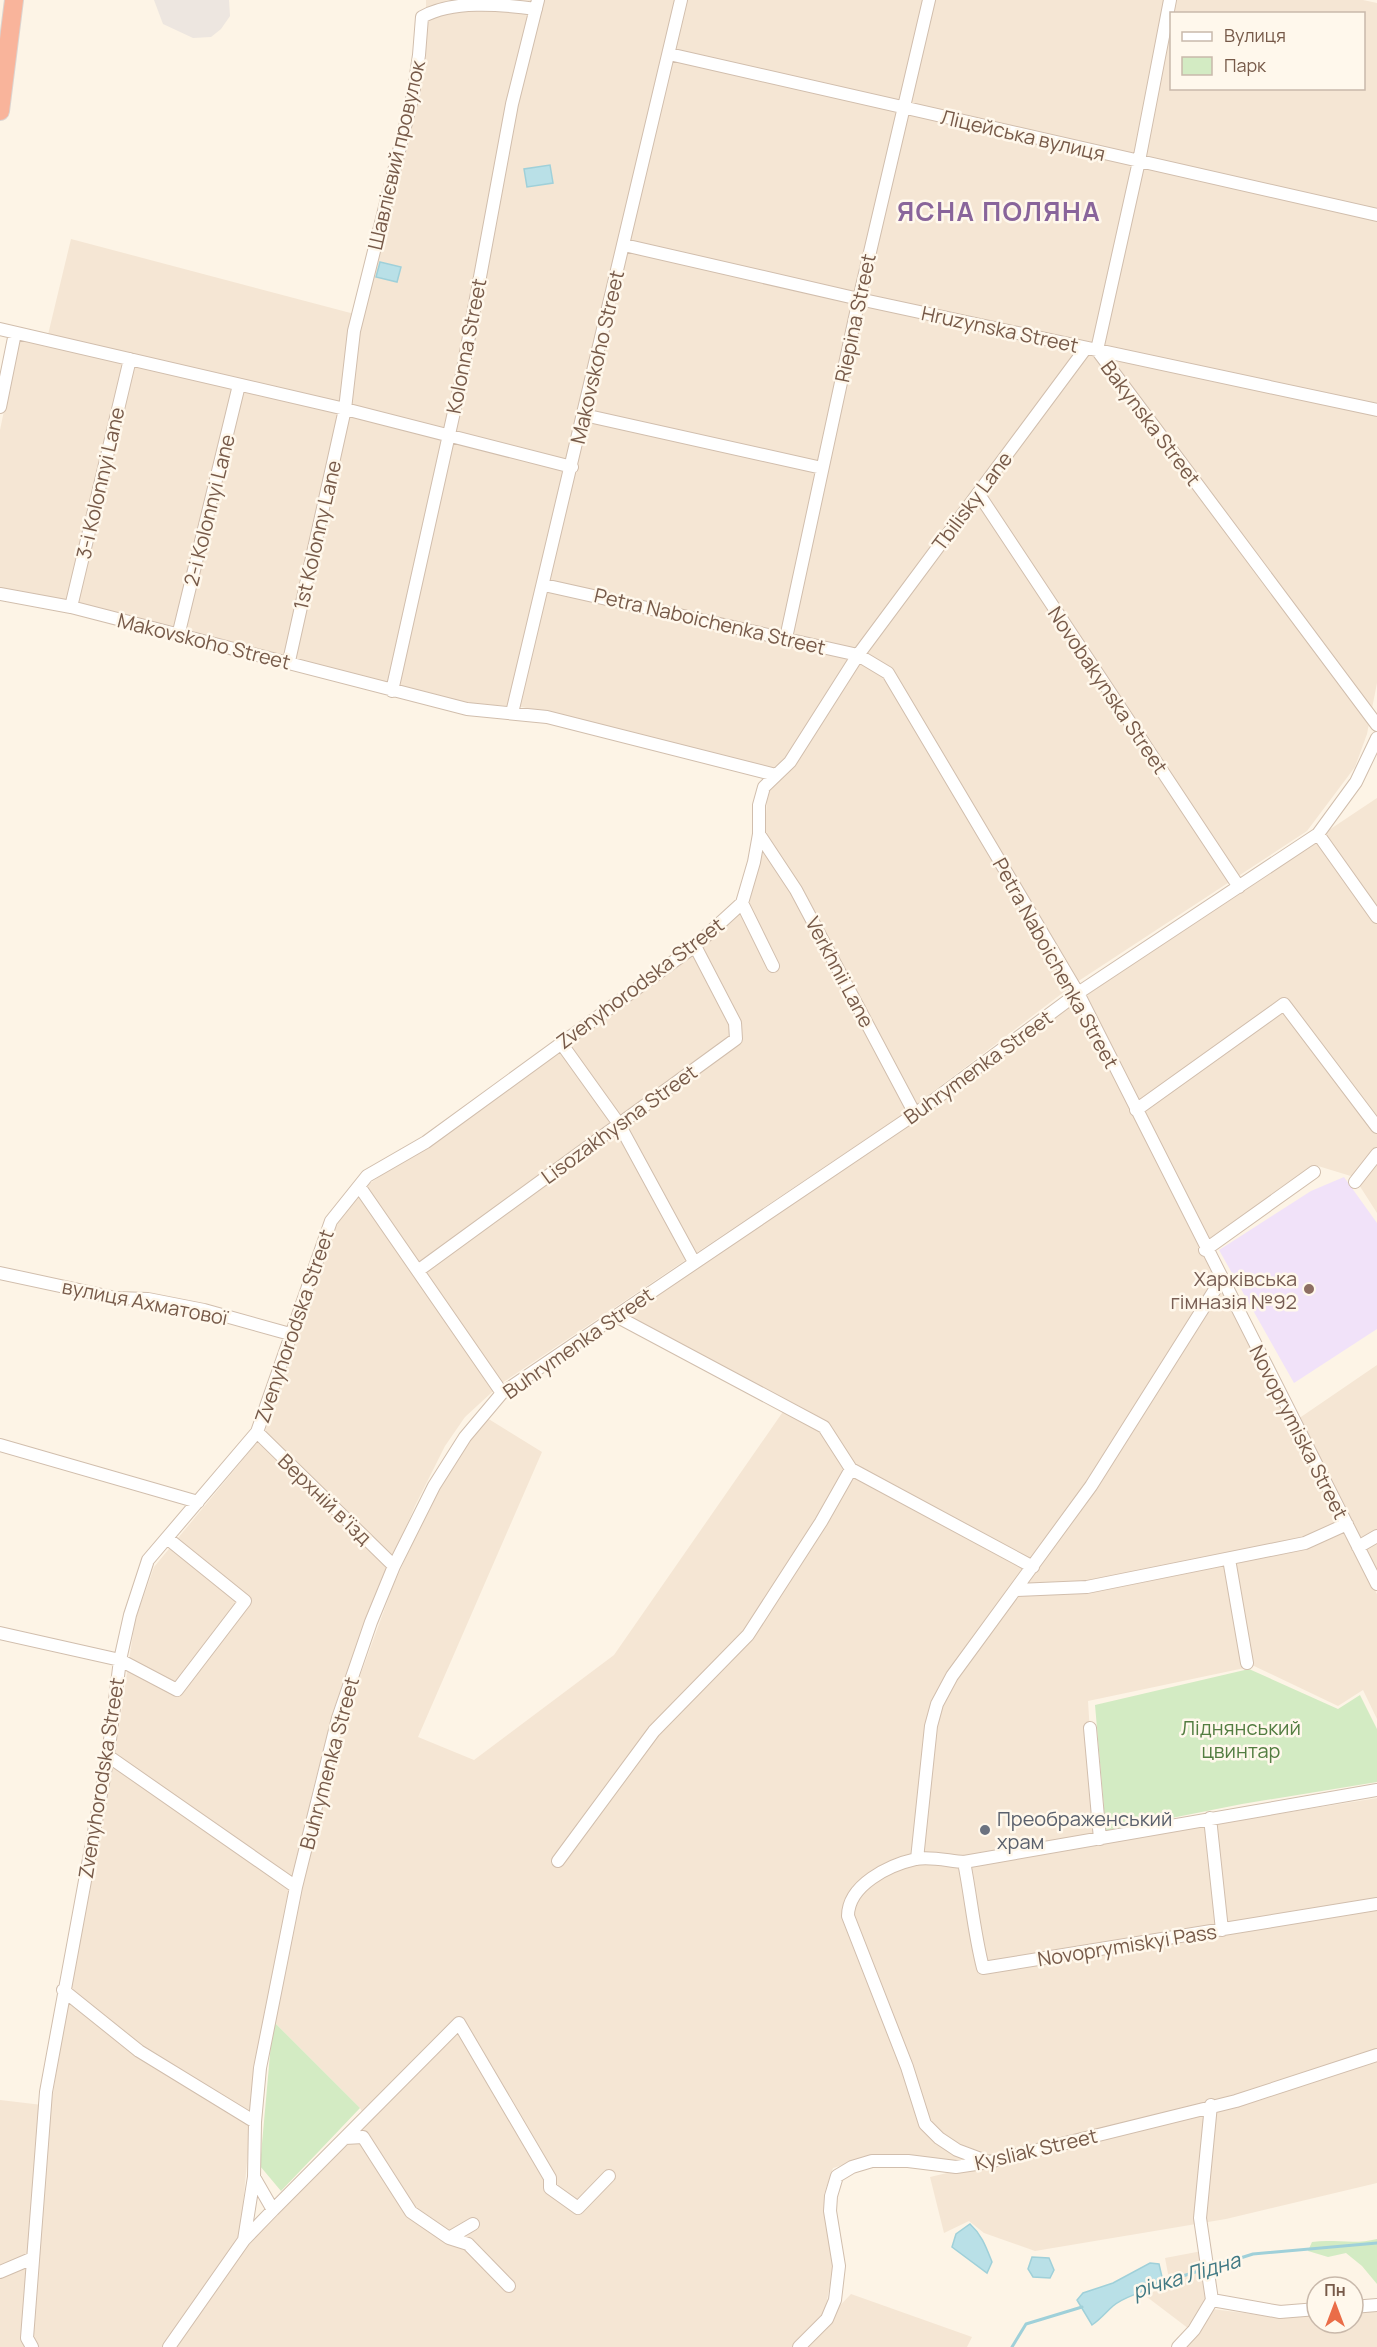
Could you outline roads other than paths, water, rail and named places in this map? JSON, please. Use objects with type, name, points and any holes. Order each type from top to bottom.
[{"type":"highway","points":[[0,111],[14,0]]},
{"type":"street","name":"Makovskoho Street","points":[[512,713],[681,0]]},
{"type":"street","name":"Riepina Street","points":[[786,638],[902,107],[929,0]]},
{"type":"street","name":"Bakynska Street","points":[[1170,0],[1139,161],[1092,349],[1377,725]]},
{"type":"street","name":"Шавлієвий провулок","points":[[345,409],[354,331],[412,95],[419,55],[422,17],[435,6],[483,1],[537,5]]},
{"type":"street","name":"Kolonna Street","points":[[392,691],[448,435],[512,104],[537,5]]},
{"type":"street","name":"Ліцейська вулиця","points":[[669,54],[1377,215]]},
{"type":"street","name":"Hruzynska Street","points":[[624,245],[859,299],[1377,410]]},
{"type":"street","points":[[0,329],[345,409],[572,467]]},
{"type":"street","points":[[0,407],[15,333]]},
{"type":"street","name":"Tbilisky Lane","points":[[858,655],[978,493],[1092,349]]},
{"type":"street","name":"3-i Kolonnyi Lane","points":[[71,607],[130,359]]},
{"type":"street","name":"2-i Kolonnyi Lane","points":[[178,636],[239,385]]},
{"type":"street","name":"1st Kolonny Lane","points":[[289,661],[345,409]]},
{"type":"street","points":[[584,415],[822,468]]},
{"type":"street","name":"Novobakynska Street","points":[[978,493],[1239,887]]},
{"type":"street","name":"Petra Naboichenka Street","points":[[544,585],[858,655],[888,673],[1078,993],[1221,1280]]},
{"type":"street","name":"Makovskoho Street","points":[[0,594],[71,607],[178,636],[289,661],[392,691],[467,709],[546,717],[776,775]]},
{"type":"street","name":"Zvenyhorodska Street","points":[[32,2347],[27,2338],[46,2092],[108,1756],[120,1660],[130,1615],[148,1560],[257,1432],[331,1221],[367,1176],[426,1142],[695,946],[742,903],[759,834],[759,804],[764,787],[790,762],[858,655]]},
{"type":"street","name":"Buhrymenka Street","points":[[169,2347],[244,2240],[254,2177],[255,2122],[260,2068],[296,1887],[338,1718],[394,1566],[434,1486],[465,1437],[502,1393],[915,1114],[1078,993],[1318,834],[1356,782],[1377,738]]},
{"type":"street","name":"Verkhnii Lane","points":[[759,834],[796,890],[915,1114]]},
{"type":"street","points":[[1318,834],[1377,917]]},
{"type":"street","points":[[742,903],[773,966]]},
{"type":"street","name":"Lisozakhysna Street","points":[[419,1270],[736,1039],[735,1023],[695,946]]},
{"type":"street","points":[[1136,1110],[1284,1004],[1377,1127]]},
{"type":"street","points":[[561,1043],[619,1124],[694,1262]]},
{"type":"street","points":[[1355,1182],[1377,1154]]},
{"type":"street","points":[[1205,1250],[1314,1172]]},
{"type":"street","points":[[359,1186],[502,1393]]},
{"type":"street","name":"вулиця Ахматової","points":[[0,1273],[116,1298],[148,1299],[204,1310],[290,1334]]},
{"type":"street","points":[[917,1859],[931,1726],[937,1704],[952,1676],[1091,1486],[1221,1280]]},
{"type":"street","name":"Novoprymiska Street","points":[[1221,1280],[1377,1584]]},
{"type":"street","points":[[616,1316],[824,1427],[851,1469],[1033,1566]]},
{"type":"street","name":"Верхній в'їзд","points":[[257,1432],[394,1566]]},
{"type":"street","points":[[0,1445],[198,1502]]},
{"type":"street","points":[[558,1861],[654,1731],[748,1635],[851,1469]]},
{"type":"street","points":[[1017,1590],[1087,1587],[1305,1543],[1347,1524]]},
{"type":"street","points":[[1358,1547],[1377,1536]]},
{"type":"street","points":[[0,1633],[120,1660],[177,1690],[245,1600],[167,1538]]},
{"type":"street","points":[[1229,1558],[1246,1663]]},
{"type":"street","points":[[1090,1728],[1100,1839]]},
{"type":"street","points":[[108,1756],[296,1887]]},
{"type":"street","points":[[989,2162],[957,2150],[939,2138],[925,2124],[907,2067],[848,1916],[848,1908],[860,1885],[917,1859],[964,1862],[1377,1790]]},
{"type":"street","points":[[1210,1818],[1222,1930]]},
{"type":"street","name":"Novoprymiskyi Pass","points":[[964,1862],[975,1915],[976,1941],[983,1968],[1377,1904]]},
{"type":"street","points":[[63,1990],[139,2051],[255,2122]]},
{"type":"street","points":[[244,2240],[459,2023],[550,2178],[550,2188],[578,2208],[609,2176]]},
{"type":"street","name":"Kysliak Street","points":[[800,2347],[827,2319],[835,2300],[839,2266],[831,2196],[837,2176],[852,2167],[872,2161],[909,2161],[956,2167],[989,2162],[1210,2105],[1236,2101],[1377,2055]]},
{"type":"street","points":[[1178,2347],[1194,2330],[1212,2300],[1200,2218],[1210,2105]]},
{"type":"street","points":[[345,2138],[363,2137],[411,2212],[448,2238],[468,2244],[509,2286]]},
{"type":"street","points":[[254,2177],[273,2210]]},
{"type":"street","points":[[448,2238],[473,2224]]},
{"type":"street","points":[[0,2272],[33,2258]]},
{"type":"street","points":[[1212,2300],[1280,2312],[1305,2310]]},
{"type":"water","points":[[550,165],[553,183],[527,187],[524,169]]},
{"type":"water","points":[[380,262],[401,267],[397,282],[376,277]]},
{"type":"water","points":[[970,2224],[981,2237],[992,2262],[987,2273],[952,2247],[956,2234]]},
{"type":"water","points":[[1032,2257],[1049,2258],[1054,2270],[1050,2278],[1033,2277],[1028,2269]]},
{"type":"water","points":[[1150,2263],[1159,2264],[1162,2277],[1157,2283],[1125,2298],[1092,2325],[1077,2300],[1083,2293],[1113,2283]]},
{"type":"waterway","name":"річка Лідна","points":[[1212,2267],[1253,2254],[1377,2243]]},
{"type":"waterway","name":"річка Лідна","points":[[1154,2285],[1205,2269]]},
{"type":"waterway","name":"річка Лідна","points":[[1012,2347],[1026,2324],[1082,2307]]},
{"type":"place","name":"Харківська гімназія №92","points":[[1309,1289]]},
{"type":"place","name":"Преображенський храм","points":[[985,1830]]},
{"type":"district","name":"ЯСНА ПОЛЯНА","points":[[999,211]]},
{"type":"park label","name":"Ліднянський цвинтар","points":[[1241,1738]]}]
